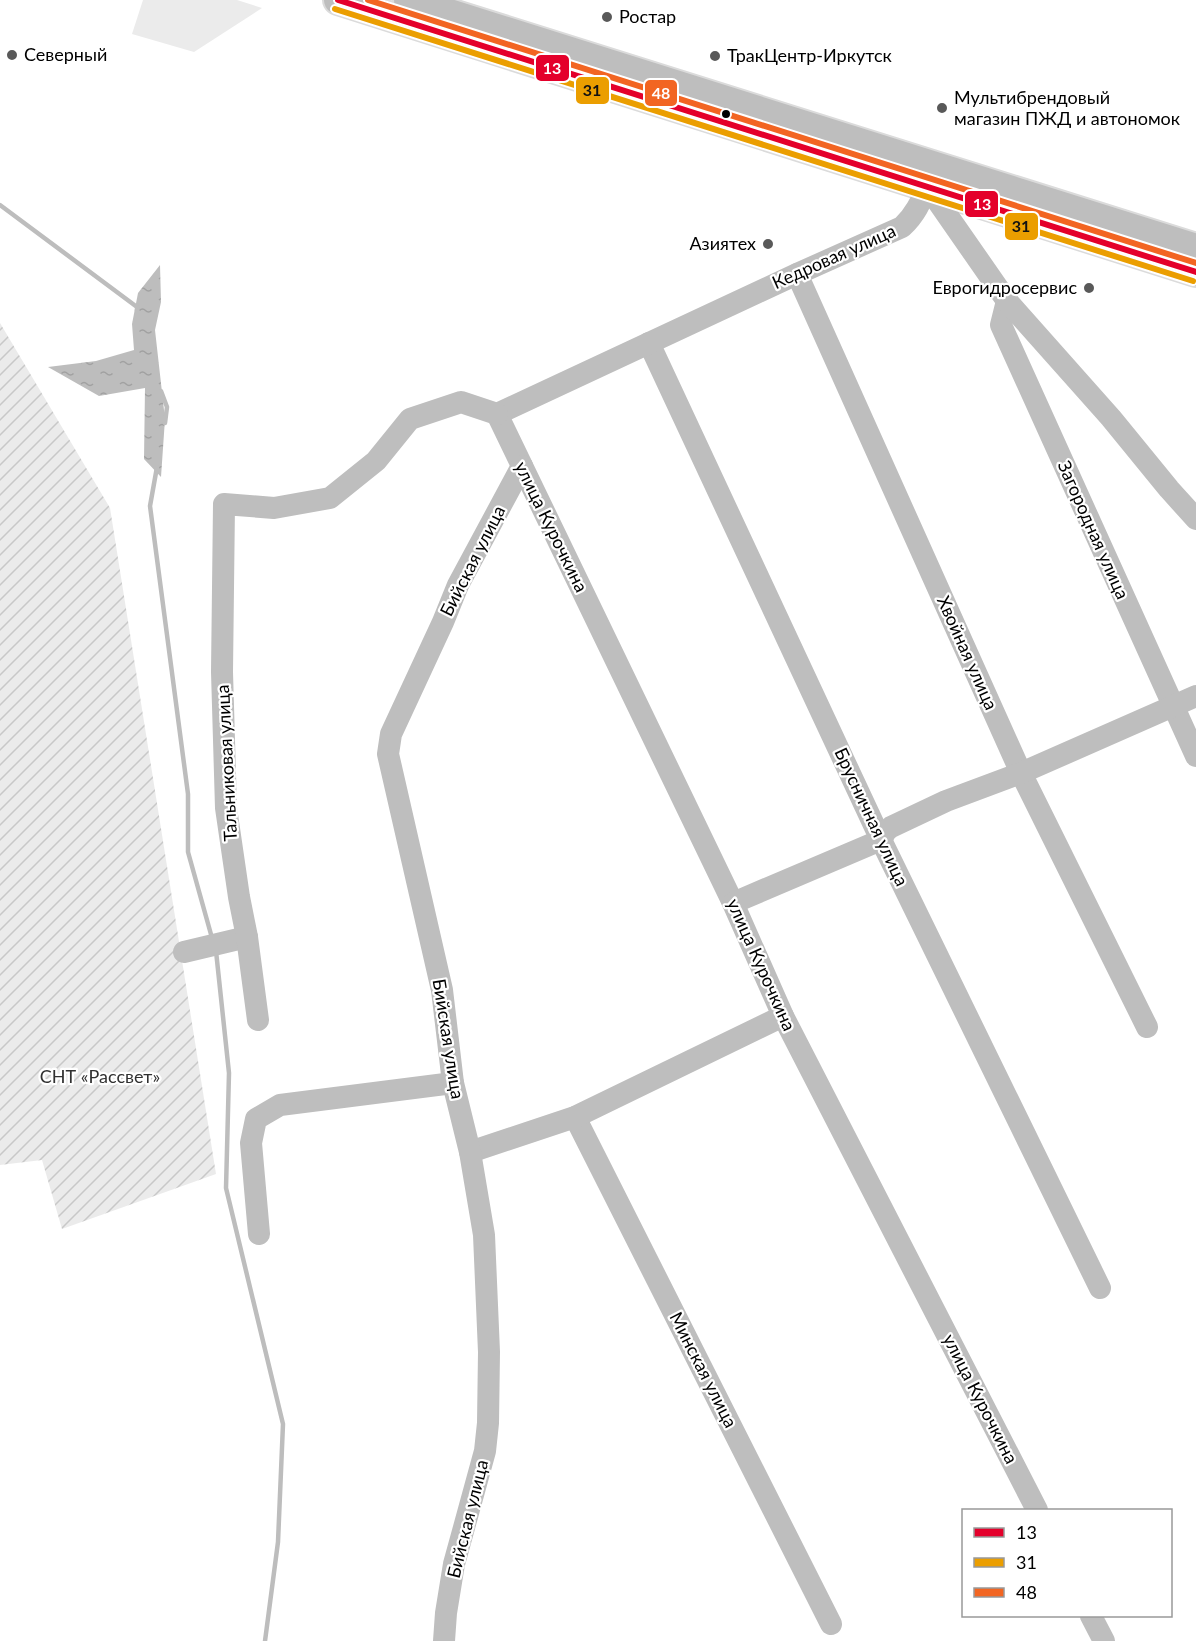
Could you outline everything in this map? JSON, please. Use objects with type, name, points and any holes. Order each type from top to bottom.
[{"type":"main road","points":[[338,0],[1196,272]]},
{"type":"main road","points":[[408,0],[1196,248]]},
{"type":"street","name":"Кедровая улица","points":[[497,414],[902,227],[917,210],[927,186]]},
{"type":"street","points":[[927,186],[1007,301],[1111,418],[1196,519]]},
{"type":"street","name":"Хвойная улица","points":[[797,274],[1021,773],[1147,1027]]},
{"type":"street","name":"Загородная улица","points":[[1007,301],[1001,325],[1196,756]]},
{"type":"street","name":"Брусничная улица","points":[[649,343],[881,840],[1100,1288]]},
{"type":"street","name":"Тальниковая улица","points":[[258,1020],[226,808],[222,672],[224,504],[274,508],[330,498],[376,461],[410,419],[461,402],[497,414]]},
{"type":"street","name":"улица Курочкина","points":[[497,414],[734,903],[783,1016],[1036,1509]]},
{"type":"street","name":"Бийская улица","points":[[444,1641],[454,1564],[482,1461],[488,1423],[489,1352],[484,1235],[470,1152],[453,1083],[442,990],[388,754],[391,734],[458,585],[522,466]]},
{"type":"street","points":[[734,903],[881,840],[891,827],[946,801],[1021,773],[1196,696]]},
{"type":"street","points":[[184,952],[247,937]]},
{"type":"street","points":[[470,1152],[575,1117],[783,1016]]},
{"type":"street","points":[[259,1234],[251,1143],[256,1119],[280,1105],[453,1083]]},
{"type":"street","name":"Минская улица","points":[[575,1117],[831,1624]]},
{"type":"street","points":[[1092,1617],[1104,1641]]},
{"type":"green space","points":[[143,0],[237,0],[262,8],[194,52],[132,34]]},
{"type":"green space","name":"СНТ «Рассвет»","points":[[0,323],[110,508],[216,1174],[62,1229],[42,1160],[0,1165]]},
{"type":"water","points":[[160,265],[161,302],[155,330],[165,419],[161,477],[144,459],[145,388],[99,396],[48,367],[96,361],[134,350],[132,324],[138,293]]},
{"type":"waterway","points":[[0,205],[137,307],[137,311]]},
{"type":"waterway","points":[[161,391],[167,407],[165,423]]},
{"type":"waterway","points":[[157,467],[150,506],[188,794],[188,852],[212,938]]},
{"type":"waterway","points":[[216,951],[229,1073],[226,1188],[283,1424],[278,1542],[265,1641]]},
{"type":"transit line","name":"13","points":[[338,0],[1196,272]]},
{"type":"transit line","name":"48","points":[[368,0],[1196,263]]},
{"type":"transit line","name":"31","points":[[335,9],[1193,281]]},
{"type":"place","name":"Ростар","points":[[607,17]]},
{"type":"place","name":"Северный","points":[[12,55]]},
{"type":"place","name":"ТракЦентр-Иркутск","points":[[715,56]]},
{"type":"place","name":"Мультибрендовый магазин ПЖД и автономок","points":[[942,108]]},
{"type":"place","name":"Азиятех","points":[[768,244]]},
{"type":"place","name":"Еврогидросервис","points":[[1089,288]]}]
